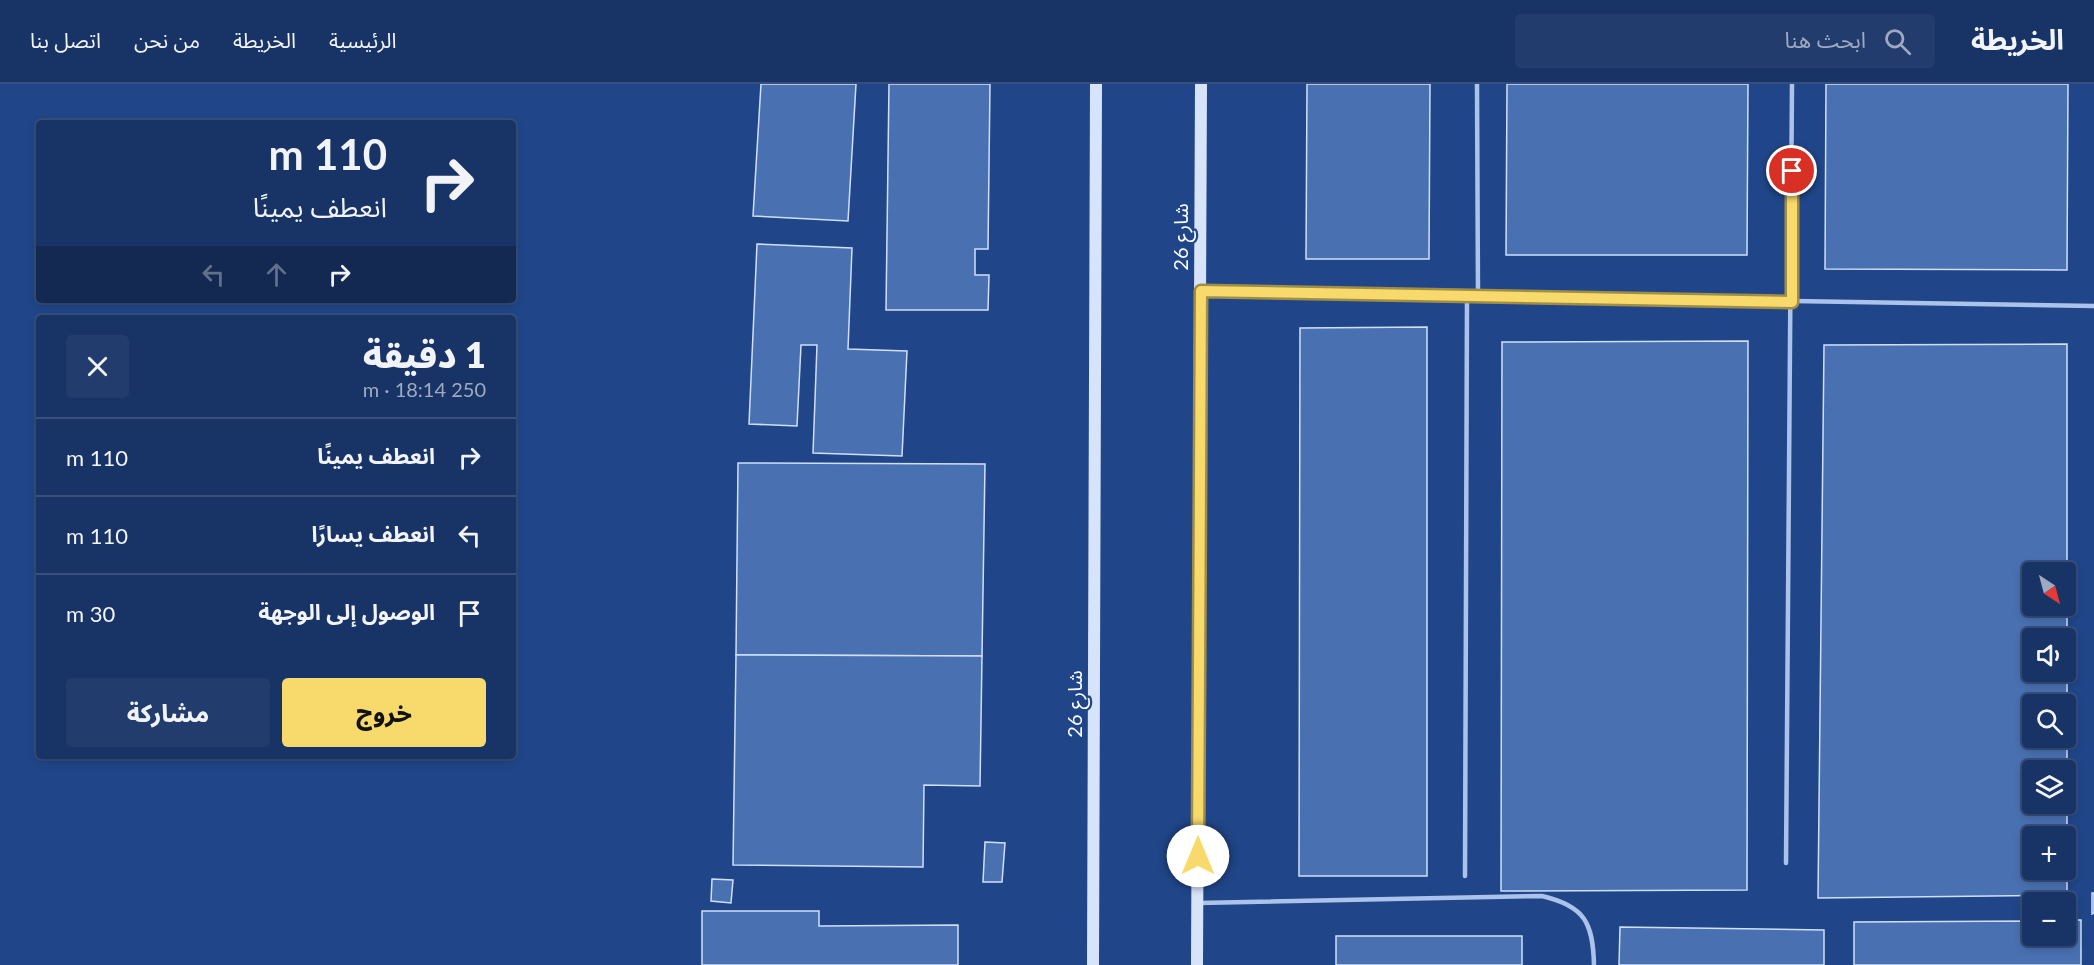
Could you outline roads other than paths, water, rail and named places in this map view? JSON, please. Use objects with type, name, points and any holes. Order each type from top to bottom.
[{"type":"main road","name":"شارع 26","points":[[1094,965],[1096,84]]},
{"type":"main road","name":"شارع 26","points":[[1197,965],[1201,84]]},
{"type":"lane","points":[[1477,84],[1478,297]]},
{"type":"lane","points":[[1786,863],[1792,84]]},
{"type":"lane","points":[[1201,291],[2094,306]]},
{"type":"lane","points":[[1465,876],[1467,297]]},
{"type":"lane","points":[[1198,903],[1542,896],[1559,900],[1574,908],[1585,921],[1593,937],[1594,965]]}]
